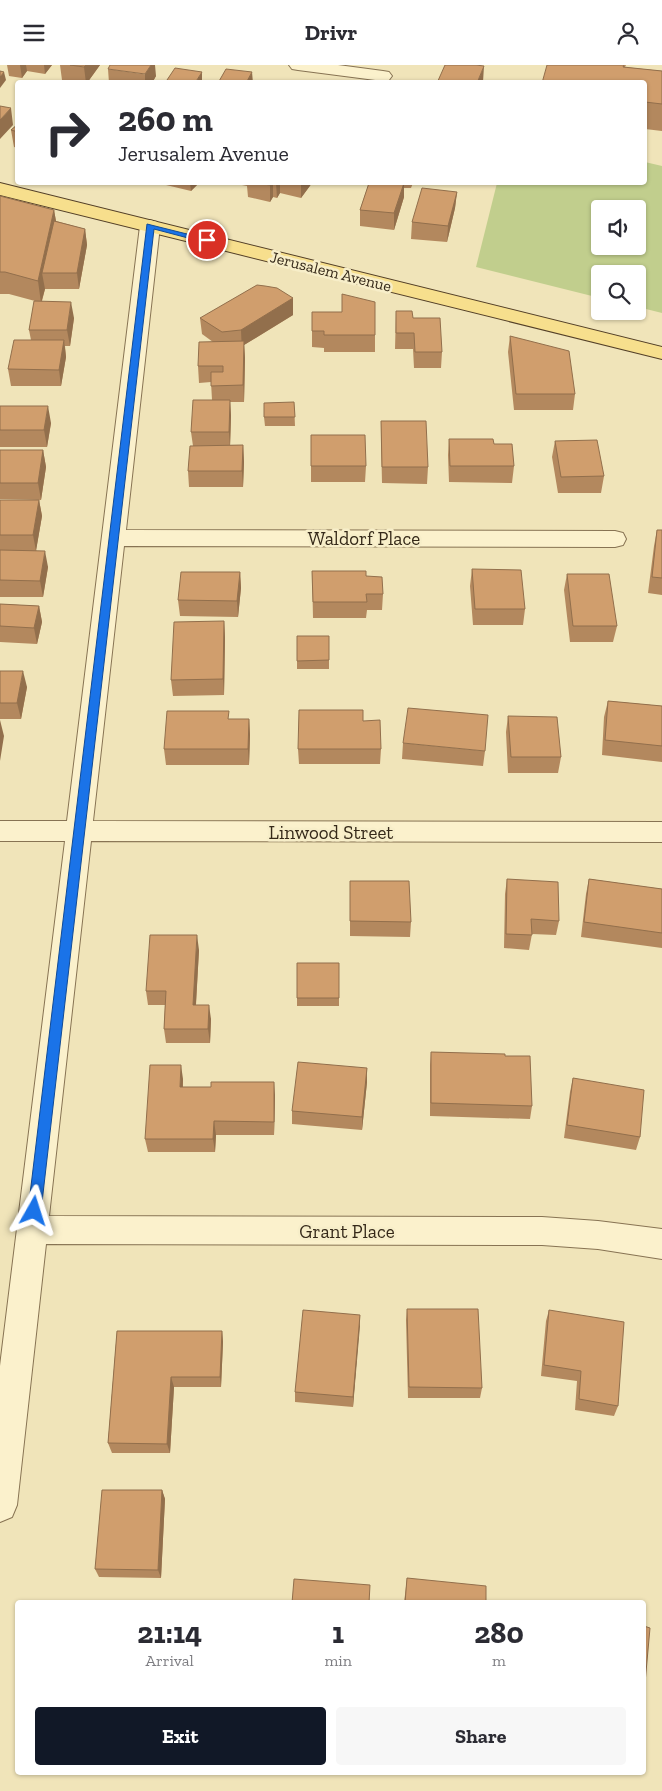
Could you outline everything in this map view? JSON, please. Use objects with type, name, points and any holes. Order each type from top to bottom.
[{"type":"main road","name":"Jerusalem Avenue","points":[[0,189],[662,353]]},
{"type":"street","points":[[298,65],[383,76]]},
{"type":"street","points":[[0,1505],[150,226]]},
{"type":"street","name":"Waldorf Place","points":[[113,538],[615,539]]},
{"type":"street","name":"Linwood Street","points":[[0,831],[662,832]]},
{"type":"street","name":"Grant Place","points":[[32,1230],[542,1231],[598,1235],[662,1244]]},
{"type":"green space","points":[[647,162],[662,166],[662,313],[646,309],[646,265],[591,265],[591,296],[476,267],[496,185],[647,185]]},
{"type":"building","points":[[70,65],[86,65],[84,67]]},
{"type":"building","points":[[110,65],[151,65],[145,74],[108,69]]},
{"type":"building","points":[[445,65],[484,66],[478,80],[438,80]]},
{"type":"building","points":[[547,65],[624,65],[623,67],[662,71],[662,104],[647,102],[647,80],[543,80]]},
{"type":"building","points":[[175,68],[202,72],[197,80],[167,80]]},
{"type":"building","points":[[226,69],[252,72],[248,80],[220,80]]},
{"type":"building","points":[[0,106],[11,108],[0,120]]},
{"type":"building","points":[[368,185],[403,185],[394,213],[360,210]]},
{"type":"building","points":[[422,188],[457,192],[448,226],[412,222]]},
{"type":"building","points":[[0,196],[54,210],[38,281],[0,272]]},
{"type":"building","points":[[54,221],[85,229],[77,273],[42,273]]},
{"type":"building","points":[[257,285],[277,288],[293,298],[241,330],[222,332],[200,318]]},
{"type":"building","points":[[342,294],[375,302],[375,335],[324,335],[324,331],[312,331],[312,312],[342,312]]},
{"type":"building","points":[[34,301],[71,302],[67,330],[29,330]]},
{"type":"building","points":[[396,311],[412,311],[413,318],[440,318],[442,352],[415,352],[414,333],[396,333]]},
{"type":"building","points":[[510,336],[569,351],[575,394],[516,394]]},
{"type":"building","points":[[14,340],[64,340],[59,370],[8,369]]},
{"type":"building","points":[[244,341],[243,385],[211,386],[211,372],[223,372],[223,366],[198,366],[199,342]]},
{"type":"building","points":[[193,400],[230,400],[229,432],[191,432]]},
{"type":"building","points":[[294,402],[295,417],[264,417],[264,403]]},
{"type":"building","points":[[0,406],[48,406],[44,430],[0,430]]},
{"type":"building","points":[[381,421],[426,421],[428,467],[382,467]]},
{"type":"building","points":[[311,435],[365,435],[366,466],[311,466]]},
{"type":"building","points":[[449,439],[493,439],[494,444],[512,444],[514,466],[450,466]]},
{"type":"building","points":[[597,440],[604,476],[561,477],[555,441]]},
{"type":"building","points":[[243,445],[242,471],[188,471],[190,446]]},
{"type":"building","points":[[0,450],[43,450],[38,483],[0,483]]},
{"type":"building","points":[[0,500],[39,500],[33,535],[0,535]]},
{"type":"building","points":[[657,530],[662,530],[662,578],[652,577]]},
{"type":"building","points":[[0,550],[45,551],[40,581],[0,580]]},
{"type":"building","points":[[472,569],[521,570],[525,609],[475,609]]},
{"type":"building","points":[[312,571],[366,571],[366,576],[382,577],[383,594],[366,594],[367,602],[313,602]]},
{"type":"building","points":[[181,572],[240,572],[237,601],[178,600]]},
{"type":"building","points":[[567,574],[609,574],[617,626],[573,626]]},
{"type":"building","points":[[0,604],[39,606],[34,628],[0,626]]},
{"type":"building","points":[[224,621],[223,679],[171,680],[174,622]]},
{"type":"building","points":[[297,636],[329,636],[329,660],[297,661]]},
{"type":"building","points":[[0,671],[23,671],[17,703],[0,703]]},
{"type":"building","points":[[608,701],[662,706],[662,746],[605,740]]},
{"type":"building","points":[[408,708],[488,715],[485,751],[403,743]]},
{"type":"building","points":[[299,710],[363,710],[363,721],[380,720],[381,749],[298,749]]},
{"type":"building","points":[[167,711],[229,711],[228,719],[249,719],[248,749],[164,749]]},
{"type":"building","points":[[508,716],[557,717],[561,757],[511,757]]},
{"type":"building","points":[[507,879],[558,882],[559,921],[531,919],[532,935],[506,934]]},
{"type":"building","points":[[589,879],[662,889],[662,933],[584,922]]},
{"type":"building","points":[[350,881],[409,881],[411,922],[350,921]]},
{"type":"building","points":[[150,935],[197,935],[193,1005],[209,1005],[208,1029],[164,1029],[166,991],[146,991]]},
{"type":"building","points":[[297,963],[339,963],[339,998],[297,998]]},
{"type":"building","points":[[431,1052],[530,1056],[532,1106],[431,1103]]},
{"type":"building","points":[[298,1062],[367,1068],[362,1117],[292,1111]]},
{"type":"building","points":[[150,1065],[181,1065],[180,1087],[211,1087],[211,1082],[274,1082],[274,1122],[214,1121],[213,1139],[145,1139]]},
{"type":"building","points":[[573,1078],[644,1090],[640,1137],[567,1125]]},
{"type":"building","points":[[407,1309],[478,1309],[482,1388],[409,1387]]},
{"type":"building","points":[[303,1310],[360,1315],[353,1397],[295,1392]]},
{"type":"building","points":[[549,1310],[624,1322],[618,1406],[579,1399],[581,1371],[544,1365]]},
{"type":"building","points":[[117,1331],[222,1331],[220,1377],[171,1377],[167,1444],[108,1443]]},
{"type":"building","points":[[102,1490],[162,1490],[158,1570],[95,1569]]},
{"type":"building","points":[[407,1578],[486,1586],[486,1600],[405,1600]]},
{"type":"building","points":[[294,1579],[370,1585],[369,1600],[292,1600]]},
{"type":"building","points":[[646,1627],[650,1628],[646,1672]]},
{"type":"route","points":[[34,1211],[150,226],[207,240]]}]
